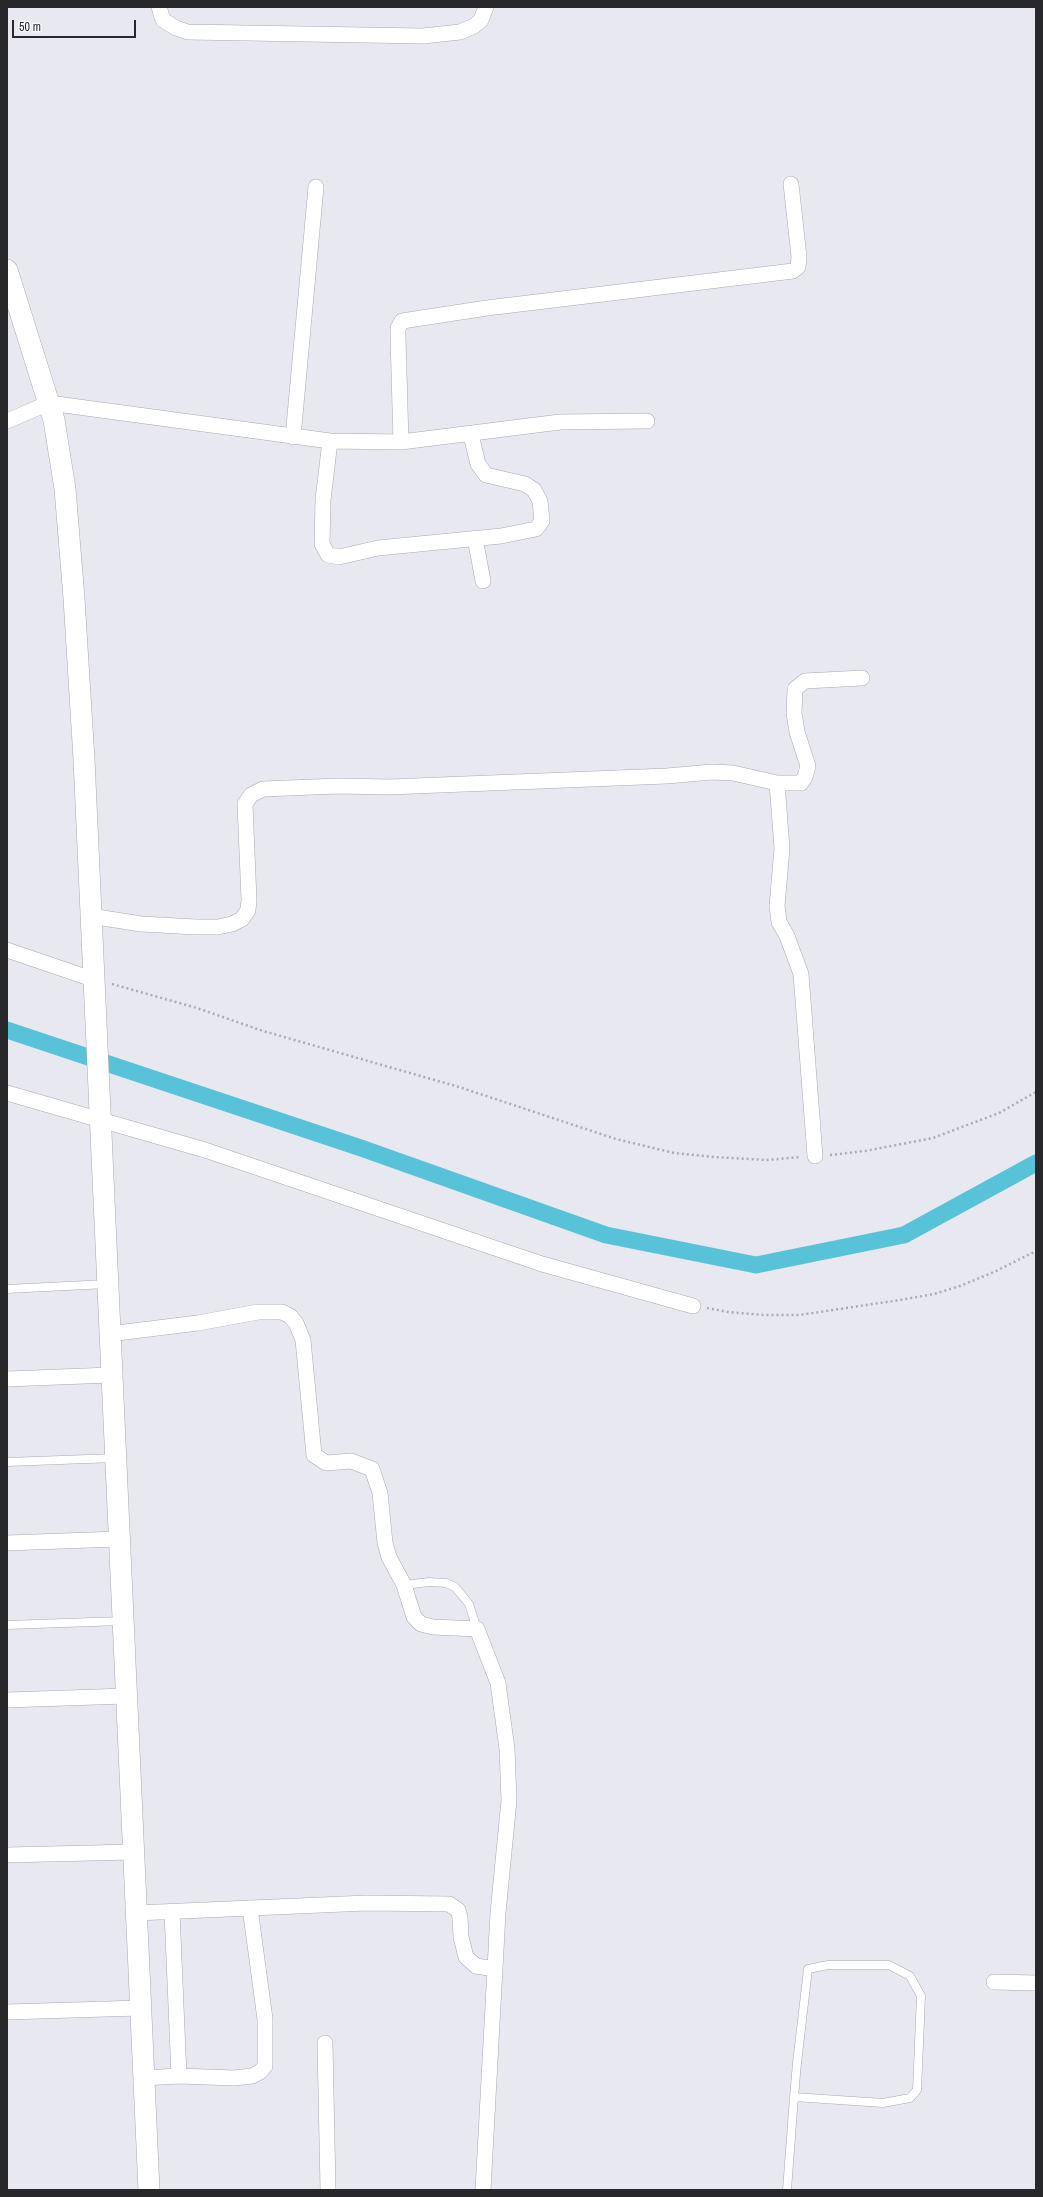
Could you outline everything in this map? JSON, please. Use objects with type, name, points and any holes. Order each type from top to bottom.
[{"type":"street","points":[[159,7],[163,20],[176,28],[188,32],[423,36],[460,32],[474,26],[481,20],[486,7]]},
{"type":"street","points":[[401,442],[398,328],[402,321],[486,308],[793,271],[798,267],[799,257],[791,184]]},
{"type":"street","points":[[293,437],[316,187]]},
{"type":"street","points":[[7,270],[50,403],[54,420],[65,489],[74,591],[149,2190]]},
{"type":"street","points":[[7,421],[50,403],[293,437],[330,441],[401,442],[560,422],[646,421]]},
{"type":"street","points":[[330,441],[321,540],[323,548],[328,555],[339,557],[378,548],[536,530],[542,521],[540,501],[534,490],[525,484],[486,475],[478,464],[471,434]]},
{"type":"street","points":[[475,538],[483,581]]},
{"type":"street","points":[[90,916],[152,925],[196,927],[218,927],[232,924],[242,919],[248,910],[249,900],[245,804],[251,795],[263,789],[338,786],[389,787],[667,776],[712,772],[733,774],[777,783],[801,782],[805,777],[808,766],[797,732],[794,713],[795,689],[805,681],[862,678]]},
{"type":"street","points":[[777,783],[782,848],[777,906],[779,922],[787,936],[801,974],[815,1156]]},
{"type":"street","points":[[7,950],[92,979]]},
{"type":"street","points":[[7,1093],[205,1150],[542,1264],[693,1306]]},
{"type":"street","points":[[109,1334],[198,1323],[258,1312],[282,1312],[290,1316],[296,1323],[303,1340],[314,1456],[326,1463],[351,1462],[372,1469],[380,1492],[389,1557],[404,1585],[414,1617],[421,1624],[433,1627],[477,1629],[498,1683],[507,1749],[509,1800],[495,1969],[483,2190]]},
{"type":"street","points":[[7,1379],[111,1375]]},
{"type":"street","points":[[7,1543],[118,1539]]},
{"type":"street","points":[[7,1700],[126,1696]]},
{"type":"street","points":[[7,1855],[133,1852]]},
{"type":"street","points":[[136,1913],[367,1903],[449,1904],[458,1910],[460,1917],[461,1937],[466,1957],[476,1966],[495,1969]]},
{"type":"street","points":[[143,2078],[179,2076],[234,2078],[252,2076],[260,2072],[265,2066],[265,2019],[250,1908]]},
{"type":"street","points":[[172,1912],[179,2076]]},
{"type":"street","points":[[994,1982],[1036,1983]]},
{"type":"street","points":[[7,2012],[140,2008]]},
{"type":"street","points":[[325,2043],[328,2190]]},
{"type":"lane","points":[[7,1289],[107,1284]]},
{"type":"lane","points":[[7,1462],[114,1458]]},
{"type":"lane","points":[[404,1585],[429,1582],[446,1582],[456,1587],[470,1604],[477,1629]]},
{"type":"lane","points":[[7,1625],[122,1621]]},
{"type":"lane","points":[[787,2190],[794,2097],[808,1969],[828,1965],[889,1965],[910,1976],[921,1996],[918,2090],[910,2098],[883,2103],[794,2097]]},
{"type":"path","points":[[92,979],[197,1008],[263,1031],[458,1087],[616,1139],[674,1153],[767,1160],[865,1151],[933,1138],[999,1113],[1036,1092]]},
{"type":"path","points":[[693,1306],[728,1312],[764,1315],[799,1315],[854,1307],[934,1294],[994,1272],[1036,1251]]},
{"type":"waterway","points":[[7,1030],[361,1148],[606,1235],[756,1265],[904,1235],[1036,1163]]}]
